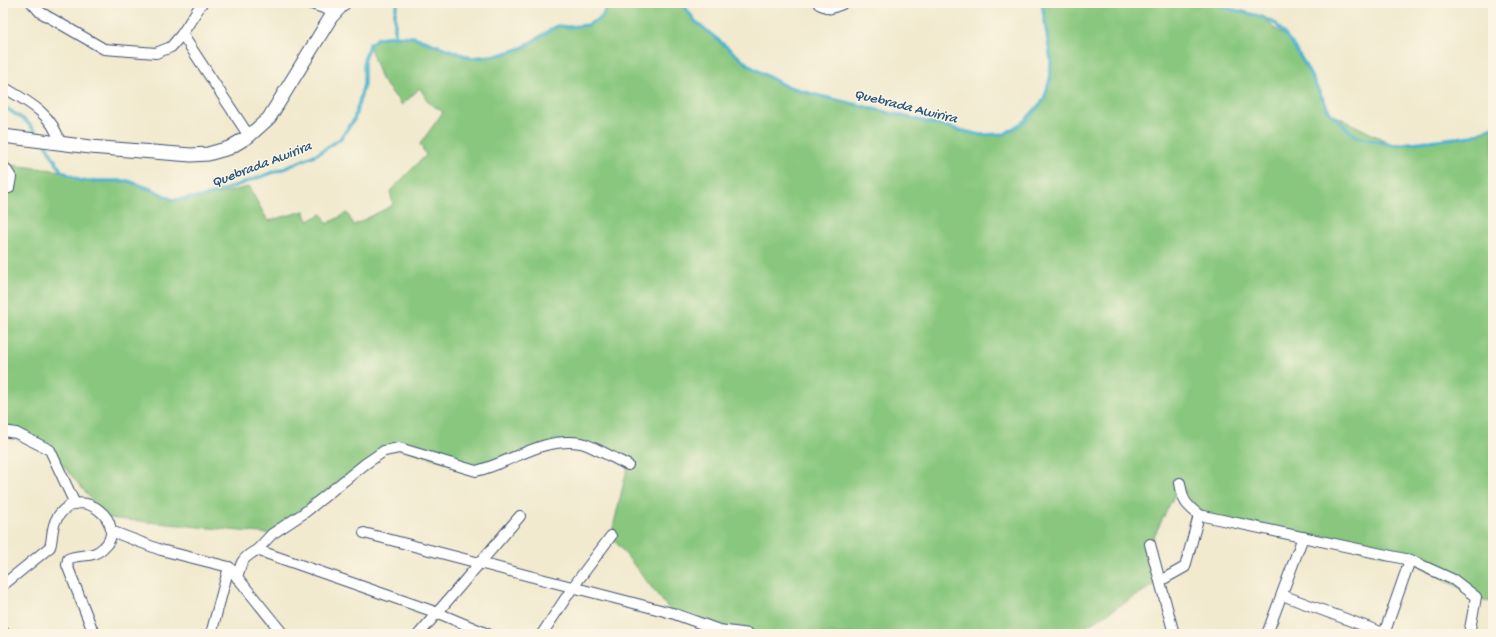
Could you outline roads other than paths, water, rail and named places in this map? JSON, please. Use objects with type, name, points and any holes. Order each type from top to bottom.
[{"type":"street","points":[[32,3],[40,12],[104,49],[156,53],[171,47],[182,34],[202,3]]},
{"type":"street","points":[[3,136],[60,143],[191,155],[208,154],[230,148],[249,136],[269,118],[296,72],[339,8],[309,3]]},
{"type":"street","points":[[820,3],[830,7],[841,3]]},
{"type":"street","points":[[182,34],[249,136]]},
{"type":"street","points":[[3,86],[32,103],[48,117],[57,133],[60,143]]},
{"type":"street","points":[[3,164],[11,177],[9,188],[3,188]]},
{"type":"street","points":[[3,431],[16,433],[50,450],[75,504]]},
{"type":"street","points":[[237,578],[242,562],[247,555],[257,550],[272,534],[304,513],[365,464],[384,451],[399,448],[476,471],[488,468],[532,448],[565,442],[582,443],[628,465]]},
{"type":"street","points":[[1180,483],[1183,499],[1187,506],[1199,515],[1410,560],[1454,580],[1476,597],[1469,634]]},
{"type":"street","points":[[3,585],[50,547],[56,519],[63,510],[75,504],[87,503],[107,518],[111,531],[109,540],[104,547],[89,556],[75,556],[68,559],[66,566],[94,634]]},
{"type":"street","points":[[1160,581],[1185,567],[1199,515]]},
{"type":"street","points":[[419,634],[520,516]]},
{"type":"street","points":[[111,531],[160,550],[228,568],[283,634]]},
{"type":"street","points":[[364,533],[672,613],[720,630],[749,634]]},
{"type":"street","points":[[542,634],[573,587],[611,536]]},
{"type":"street","points":[[1267,634],[1303,537]]},
{"type":"street","points":[[1150,544],[1174,634]]},
{"type":"street","points":[[257,550],[438,613],[488,634]]},
{"type":"street","points":[[1282,595],[1385,634],[1410,560]]},
{"type":"street","points":[[211,634],[228,568]]},
{"type":"waterway","points":[[395,36],[395,11],[398,3]]},
{"type":"waterway","name":"Quebrada Awirira","points":[[46,145],[61,171],[81,181],[128,181],[153,190],[173,200],[204,197],[288,167],[319,153],[340,139],[354,120],[364,84],[364,60],[369,45],[378,38],[395,36],[413,37],[471,58],[500,55],[522,48],[557,26],[570,27],[588,25],[602,17],[609,3]]},
{"type":"waterway","name":"Quebrada Awirira","points":[[682,3],[695,21],[751,67],[783,85],[812,94],[980,135],[1005,134],[1025,121],[1044,100],[1050,79],[1051,60],[1042,3]]},
{"type":"waterway","name":"Quebrada Awirira","points":[[1216,3],[1223,7],[1262,17],[1276,24],[1290,41],[1303,61],[1330,113],[1357,137],[1394,145],[1473,136],[1493,127]]},
{"type":"waterway","name":"Quebrada Awirira","points":[[3,106],[26,121],[41,137]]}]
